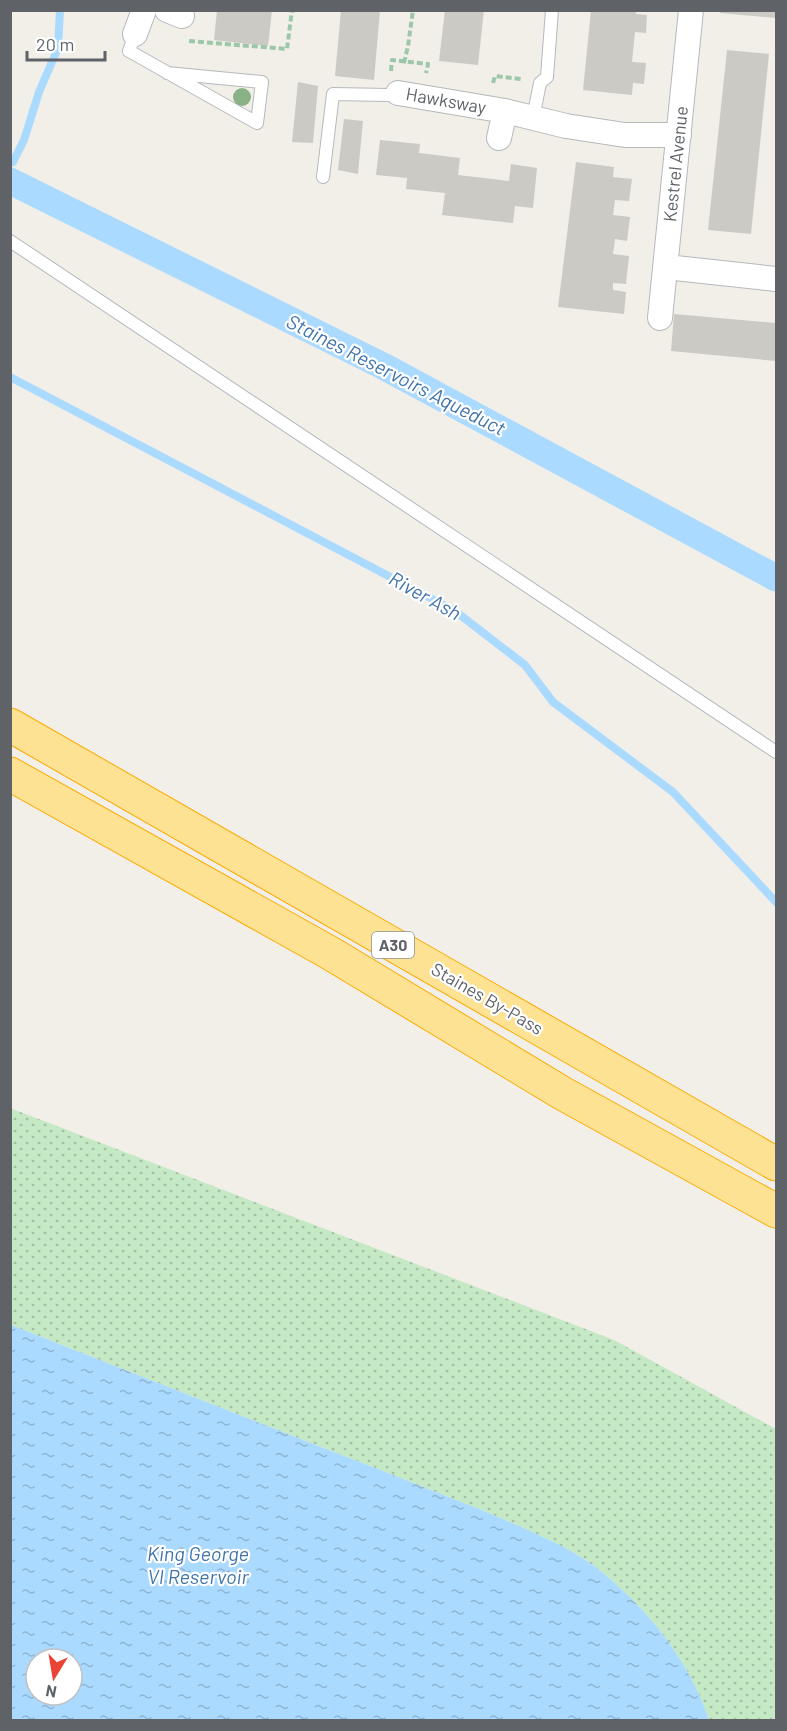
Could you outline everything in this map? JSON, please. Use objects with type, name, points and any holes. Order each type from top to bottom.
[{"type":"highway","name":"Staines By-Pass","points":[[10,725],[777,1164]]},
{"type":"highway","name":"A30","points":[[10,774],[330,952],[561,1093],[777,1211]]},
{"type":"street","points":[[135,34],[144,10]]},
{"type":"street","name":"Kestrel Avenue","points":[[660,318],[691,10]]},
{"type":"street","name":"Hawksway","points":[[398,93],[505,111],[567,126],[626,135],[679,135]]},
{"type":"street","name":"Hawksway","points":[[499,138],[505,111]]},
{"type":"street","points":[[666,267],[777,279]]},
{"type":"lane","points":[[533,118],[540,83],[547,77],[552,10]]},
{"type":"lane","points":[[135,34],[129,51],[167,73],[257,123],[262,82],[167,73]]},
{"type":"lane","points":[[323,177],[333,94],[388,95],[398,93]]},
{"type":"lane","points":[[10,241],[777,752]]},
{"type":"path","points":[[185,41],[287,49],[292,10]]},
{"type":"path","name":"Hawksway","points":[[398,93],[413,10]]},
{"type":"green space","points":[[10,1108],[614,1340],[776,1429],[776,1720],[709,1720],[690,1676],[648,1616],[613,1581],[564,1547],[478,1509],[11,1325]]},
{"type":"water","name":"King George VI Reservoir","points":[[11,1325],[478,1509],[574,1553],[613,1581],[648,1616],[690,1676],[709,1720],[11,1720]]},
{"type":"building","points":[[217,10],[272,10],[268,46],[214,40]]},
{"type":"building","points":[[341,10],[380,10],[374,80],[335,76]]},
{"type":"building","points":[[445,10],[484,10],[478,65],[439,61]]},
{"type":"building","points":[[591,10],[636,10],[636,14],[647,15],[646,33],[635,32],[632,62],[646,63],[644,84],[633,83],[632,95],[583,90]]},
{"type":"building","points":[[720,10],[776,10],[776,18],[720,13]]},
{"type":"building","points":[[727,50],[769,54],[751,234],[708,230]]},
{"type":"building","points":[[298,82],[318,86],[313,143],[292,142]]},
{"type":"building","points":[[344,119],[363,121],[358,174],[338,170]]},
{"type":"building","points":[[380,140],[420,144],[419,153],[460,158],[458,175],[509,181],[511,164],[537,168],[533,208],[515,206],[513,223],[442,215],[445,193],[406,189],[407,178],[376,175]]},
{"type":"building","points":[[576,162],[614,167],[613,177],[632,179],[629,201],[615,200],[613,215],[630,217],[627,241],[615,239],[613,254],[629,256],[626,284],[613,283],[613,290],[626,292],[624,314],[558,307]]},
{"type":"building","points":[[674,314],[776,323],[776,361],[671,351]]},
{"type":"waterway","name":"River Ash","points":[[13,162],[24,140],[39,92],[58,48],[60,10]]},
{"type":"waterway","name":"Staines Reservoirs Aqueduct","points":[[10,181],[383,366],[776,578]]},
{"type":"waterway","name":"River Ash","points":[[10,377],[455,611],[525,665],[553,702],[673,792],[776,902]]}]
